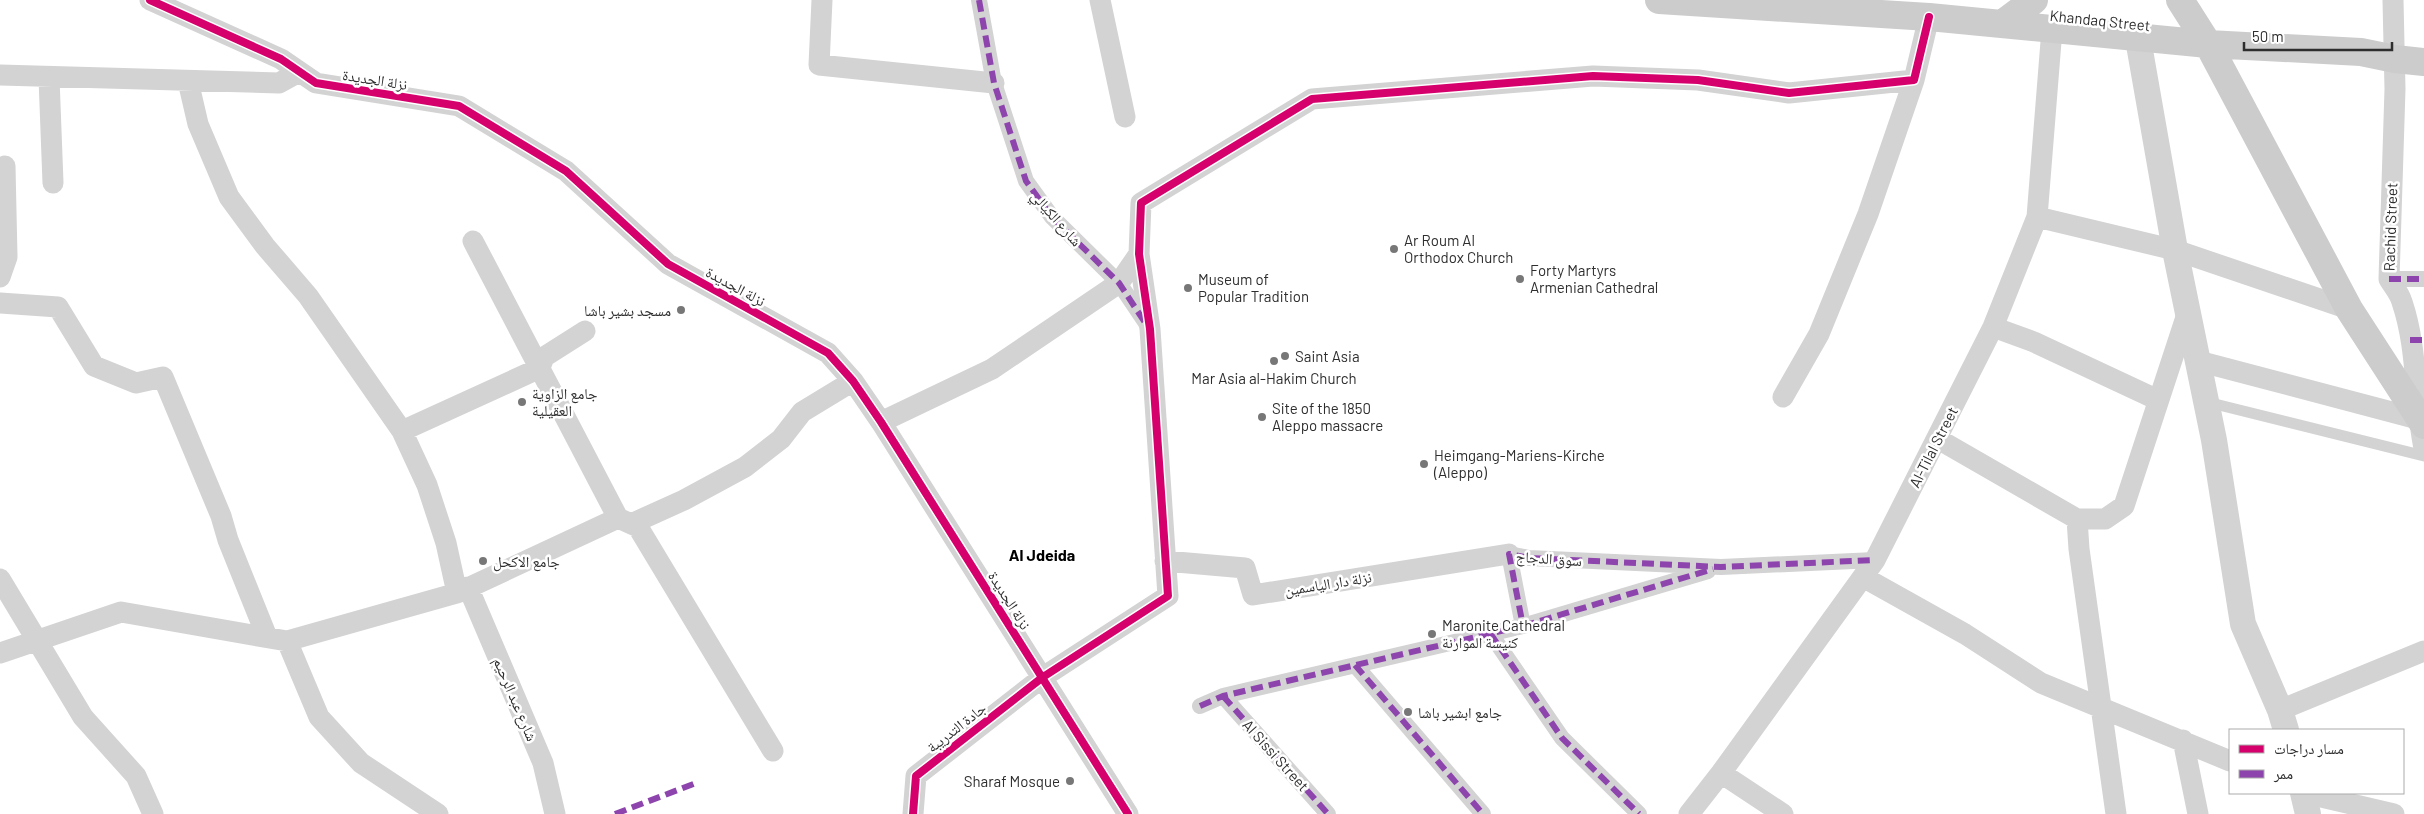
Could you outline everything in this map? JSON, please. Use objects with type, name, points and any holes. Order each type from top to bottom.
[{"type":"main road","name":"Khandaq Street","points":[[1659,0],[1929,16],[2138,39],[2361,52],[2395,59],[2424,62]]},
{"type":"main road","points":[[2002,24],[2034,0]]},
{"type":"main road","points":[[2180,0],[2208,44],[2349,309],[2421,422]]},
{"type":"street","name":"نزلة الجديدة","points":[[150,0],[281,59],[316,83],[459,106],[566,171],[668,264],[828,353],[852,381],[880,422],[1043,676],[1128,814]]},
{"type":"street","points":[[822,0],[819,65],[994,83]]},
{"type":"street","name":"شارع الكيالي","points":[[979,0],[994,83],[1026,181],[1052,216],[1119,283],[1150,329]]},
{"type":"street","points":[[1100,0],[1125,117]]},
{"type":"street","name":"Rachid Street","points":[[2393,0],[2395,59],[2389,279],[2402,301],[2417,340],[2424,448]]},
{"type":"street","points":[[1783,396],[1819,334],[1868,214],[1914,80],[1929,16]]},
{"type":"street","name":"Al-Tilal Street","points":[[1689,814],[1721,773],[1875,560],[1938,439],[1993,327],[2037,217],[2052,29]]},
{"type":"street","points":[[2138,39],[2176,250],[2207,402],[2243,624],[2283,720],[2424,651]]},
{"type":"street","points":[[0,75],[49,78],[279,83],[300,72]]},
{"type":"street","points":[[1165,561],[1150,329],[1139,254],[1141,203],[1312,99],[1593,76],[1698,80],[1789,93],[1914,80]]},
{"type":"street","points":[[49,78],[53,183]]},
{"type":"street","name":"شارع عبد الرحيم","points":[[188,81],[198,124],[230,197],[265,246],[308,296],[402,431],[427,485],[463,590],[543,763],[555,814]]},
{"type":"street","points":[[0,277],[7,257],[4,166]]},
{"type":"street","points":[[2037,217],[2176,250],[2349,309]]},
{"type":"street","points":[[473,241],[540,368],[625,521],[638,527],[773,751]]},
{"type":"street","points":[[880,422],[992,369],[1119,283],[1139,254]]},
{"type":"street","points":[[2389,279],[2424,279]]},
{"type":"street","points":[[0,303],[58,307],[94,366],[136,383],[163,377],[221,516],[228,540],[277,639],[319,717],[361,763],[438,814]]},
{"type":"street","points":[[1938,439],[2077,520],[2105,518],[2124,506],[2188,311]]},
{"type":"street","points":[[1993,327],[2034,342],[2158,400]]},
{"type":"street","points":[[402,431],[540,368],[544,357],[585,331]]},
{"type":"street","points":[[2198,361],[2421,422]]},
{"type":"street","points":[[0,653],[121,612],[277,639],[463,590],[625,521],[684,500],[745,467],[781,438],[802,412],[852,381]]},
{"type":"street","points":[[2077,520],[2078,548],[2116,814]]},
{"type":"street","name":"نزلة دار الياسمين","points":[[1165,561],[1245,568],[1253,595],[1509,554]]},
{"type":"street","name":"سوق الدجاج","points":[[1524,626],[1509,554],[1529,558],[1721,567],[1875,560]]},
{"type":"street","name":"جادة التدريبة","points":[[912,814],[916,776],[1043,676],[1168,596],[1165,561]]},
{"type":"street","points":[[1200,706],[1223,696],[1524,626],[1721,567]]},
{"type":"street","points":[[1863,577],[1965,634],[2041,683],[2229,760]]},
{"type":"street","points":[[0,580],[83,716],[136,776],[153,814]]},
{"type":"street","points":[[1490,633],[1562,738],[1639,814]]},
{"type":"street","points":[[1355,665],[1483,814]]},
{"type":"street","name":"Al Sissi Street","points":[[1223,696],[1328,814]]},
{"type":"street","points":[[2183,740],[2198,814]]},
{"type":"street","points":[[1721,773],[1783,814]]},
{"type":"street","points":[[1114,792],[1115,814]]},
{"type":"street","points":[[2303,794],[2308,814]]},
{"type":"street","points":[[2307,794],[2394,814]]},
{"type":"lane","points":[[2207,402],[2424,456]]},
{"type":"marked path","points":[[979,0],[994,83],[1026,181],[1052,217],[1119,283],[1146,324]]},
{"type":"marked path","points":[[2389,279],[2424,279]]},
{"type":"marked path","points":[[2410,340],[2424,340]]},
{"type":"marked path","points":[[1200,706],[1223,696],[1523,626],[1509,554],[1529,558],[1721,567],[1875,560]]},
{"type":"marked path","points":[[1523,626],[1713,569]]},
{"type":"marked path","points":[[1490,633],[1562,738],[1639,814]]},
{"type":"marked path","points":[[1355,665],[1483,814]]},
{"type":"marked path","points":[[1223,696],[1328,814]]},
{"type":"marked path","points":[[615,814],[696,783]]},
{"type":"cycle path","points":[[150,0],[281,59],[316,83],[459,106],[566,171],[668,264],[828,353],[853,381],[881,422],[1128,814]]},
{"type":"cycle path","points":[[913,814],[916,776],[1043,677],[1168,596],[1150,329],[1139,254],[1141,203],[1312,99],[1593,76],[1698,80],[1789,93],[1914,80],[1929,17]]},
{"type":"place","name":"Ar Roum Al Orthodox Church","points":[[1394,249]]},
{"type":"place","name":"Forty Martyrs Armenian Cathedral","points":[[1520,279]]},
{"type":"place","name":"Museum of Popular Tradition","points":[[1188,288]]},
{"type":"place","name":"مسجد بشير باشا","points":[[681,310]]},
{"type":"place","name":"Saint Asia","points":[[1285,356]]},
{"type":"place","name":"Mar Asia al-Hakim Church","points":[[1274,361]]},
{"type":"place","name":"جامع الزاوية العقيلية","points":[[522,402]]},
{"type":"place","name":"Site of the 1850 Aleppo massacre","points":[[1262,417]]},
{"type":"place","name":"Heimgang-Mariens-Kirche (Aleppo)","points":[[1424,464]]},
{"type":"place","name":"جامع الاكحل","points":[[483,561]]},
{"type":"place","name":"Maronite Cathedral كنيسة الموارنة","points":[[1432,634]]},
{"type":"place","name":"جامع ابشير باشا","points":[[1408,712]]},
{"type":"place","name":"Sharaf Mosque","points":[[1070,781]]},
{"type":"district","name":"Al Jdeida","points":[[1042,554]]}]
